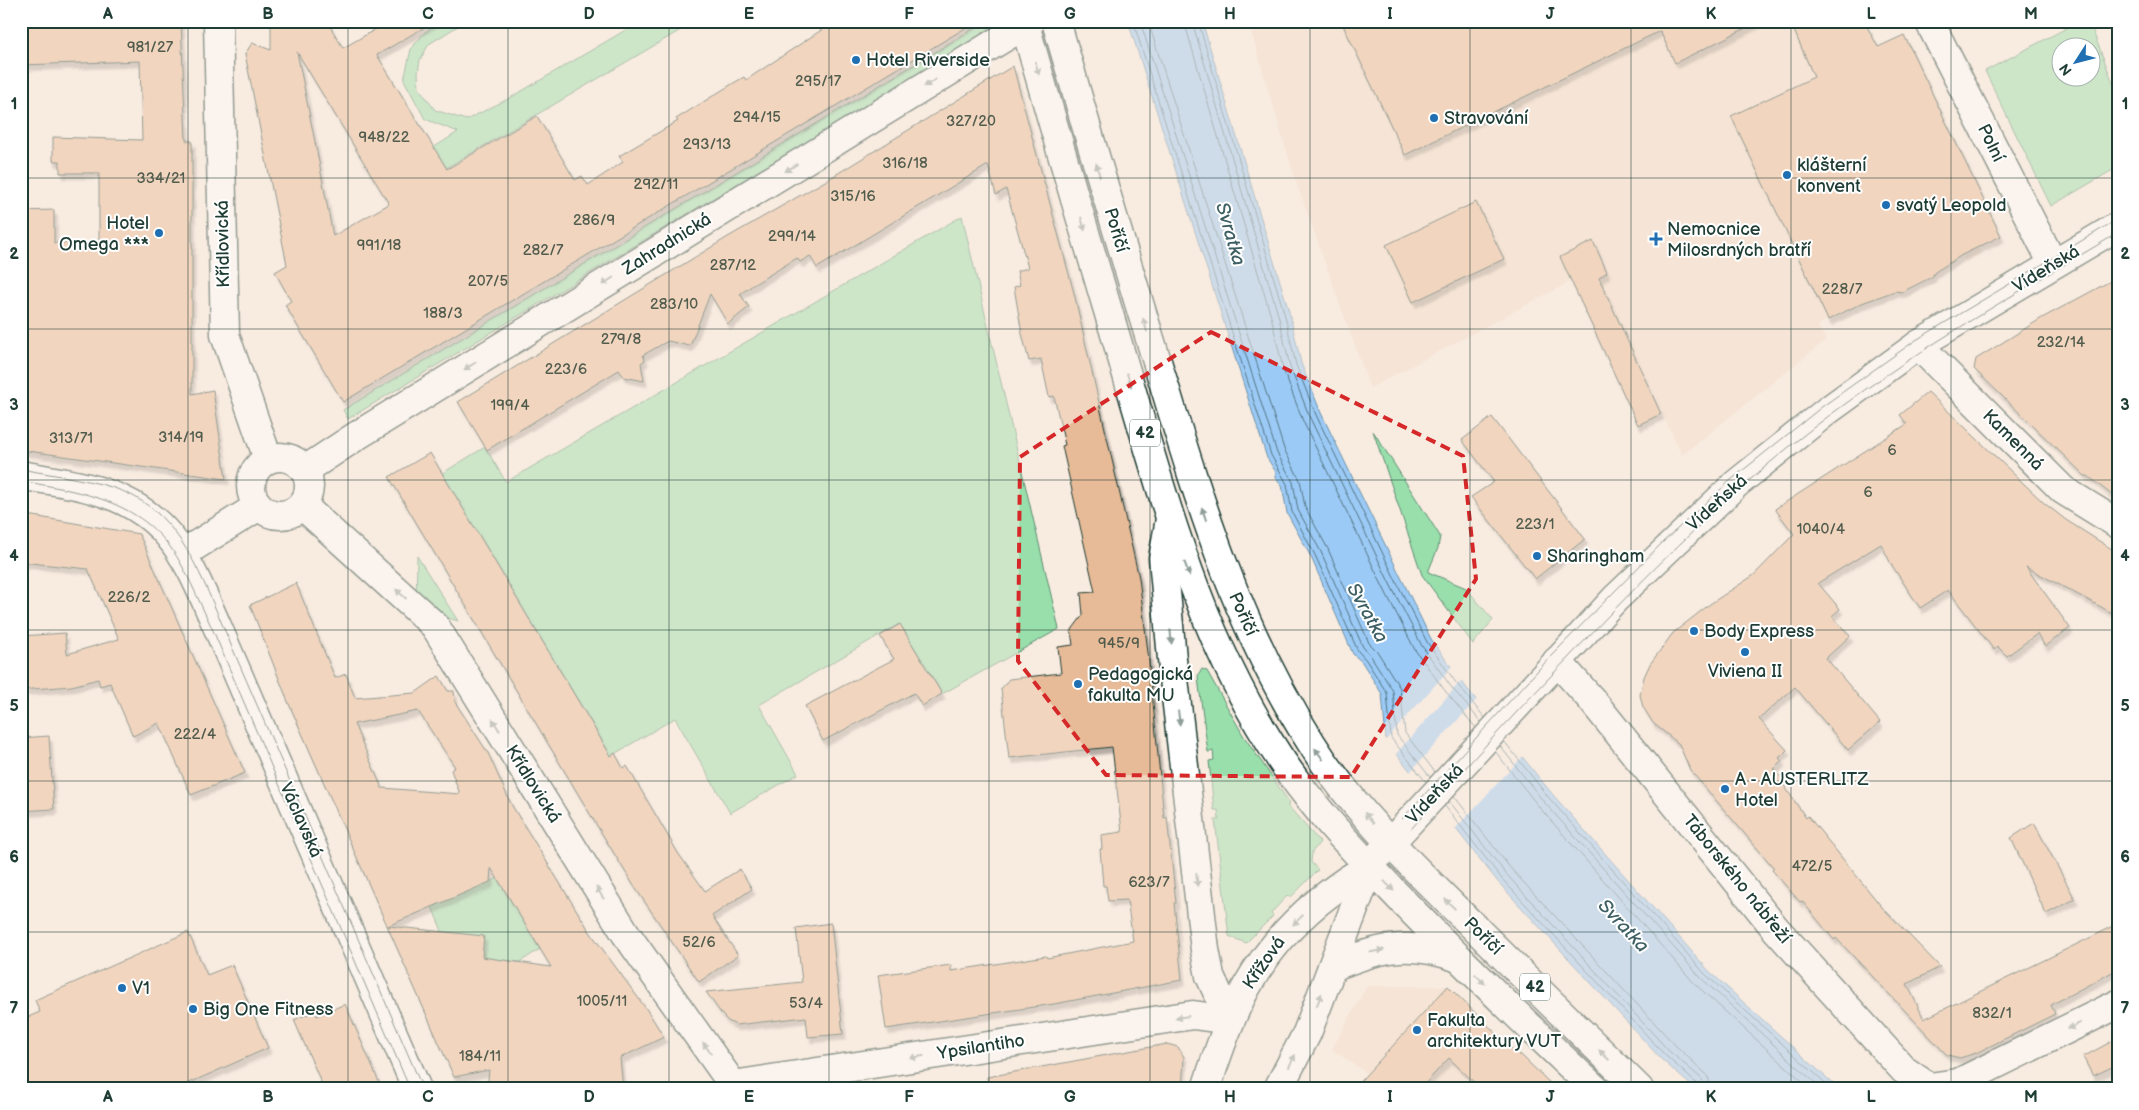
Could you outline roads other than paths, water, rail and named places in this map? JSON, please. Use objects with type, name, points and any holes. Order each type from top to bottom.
[{"type":"street","name":"Křídlovická","points":[[218,21],[224,334],[268,459]]},
{"type":"street","name":"Poříčí","points":[[1056,21],[1118,237],[1196,490],[1238,604],[1270,672],[1312,745],[1348,794],[1376,858],[1456,957],[1595,1089]]},
{"type":"street","name":"Polní","points":[[1929,21],[2053,264]]},
{"type":"street","name":"Poříčí","points":[[1027,22],[1185,566],[1206,620],[1256,717],[1287,769],[1311,801],[1639,1089]]},
{"type":"street","name":"Zahradnická","points":[[305,470],[374,425],[1027,22]]},
{"type":"street","name":"Vídeňská","points":[[1376,858],[1615,599],[1736,484],[1826,411],[1918,345],[2118,226]]},
{"type":"street","name":"Kamenná","points":[[1918,345],[2063,490],[2118,524]]},
{"type":"street","points":[[284,457],[299,464],[305,470],[310,488],[303,506],[291,514],[276,516],[258,506],[251,490],[251,480],[254,472],[268,459],[284,457]]},
{"type":"street","name":"Václavská","points":[[21,476],[91,488],[132,503],[169,534],[182,554],[217,626],[417,1089]]},
{"type":"street","points":[[182,554],[258,506]]},
{"type":"street","name":"Křídlovická","points":[[303,506],[435,626],[626,934],[732,1087]]},
{"type":"street","name":"Poříčí","points":[[1170,519],[1164,558],[1173,670],[1205,950],[1210,976],[1230,1020]]},
{"type":"street","name":"Táborského nábřeží","points":[[1557,661],[1591,698],[1775,928],[1904,1070],[1929,1087],[1958,1083],[2118,1004]]},
{"type":"street","points":[[1278,1089],[1307,1033],[1365,880],[1376,858]]},
{"type":"street","name":"Křížová","points":[[1206,1089],[1230,1020],[1248,983],[1265,956],[1284,933],[1302,916],[1376,858]]},
{"type":"street","points":[[1332,967],[1365,954],[1397,948],[1429,949],[1456,957]]},
{"type":"street","name":"Ypsilantiho","points":[[732,1087],[1193,1015],[1230,1020]]},
{"type":"water","name":"Svratka","points":[[1128,21],[1202,21],[1290,315],[1301,363],[1321,413],[1431,639],[1461,681],[1553,795],[1709,971],[1839,1089],[1695,1089],[1661,1059],[1498,882],[1386,739],[1382,694],[1362,662],[1353,654],[1311,557],[1287,513],[1282,485],[1276,478],[1276,472],[1267,458]]},
{"type":"tram line","points":[[1402,819],[1551,656],[1664,541],[1732,479],[1823,406],[1916,340],[2118,219]]},
{"type":"tram line","points":[[1412,828],[1510,719],[1631,592],[1727,500],[1795,442],[1864,390],[1935,343],[2118,233]]},
{"type":"tram line","points":[[21,469],[100,484],[133,496],[152,509],[168,524],[182,542],[204,582],[423,1089]]},
{"type":"tram line","points":[[21,481],[90,495],[131,512],[166,541],[180,562],[212,628],[410,1089]]},
{"type":"place","name":"Hotel Riverside","points":[[856,60]]},
{"type":"place","name":"Stravování","points":[[1434,118]]},
{"type":"place","name":"klášterní konvent","points":[[1787,175]]},
{"type":"place","name":"svatý Leopold","points":[[1886,205]]},
{"type":"place","name":"Hotel Omega ***","points":[[159,233]]},
{"type":"place","name":"Nemocnice Milosrdných bratří","points":[[1656,239]]},
{"type":"place","name":"Sharingham","points":[[1537,556]]},
{"type":"place","name":"Body Express","points":[[1694,631]]},
{"type":"place","name":"Viviena II","points":[[1745,652]]},
{"type":"place","name":"Pedagogická fakulta MU","points":[[1078,684]]},
{"type":"place","name":"A - AUSTERLITZ Hotel","points":[[1725,789]]},
{"type":"place","name":"V1","points":[[122,988]]},
{"type":"place","name":"Big One Fitness","points":[[193,1009]]},
{"type":"place","name":"Fakulta architektury VUT","points":[[1417,1030]]}]
